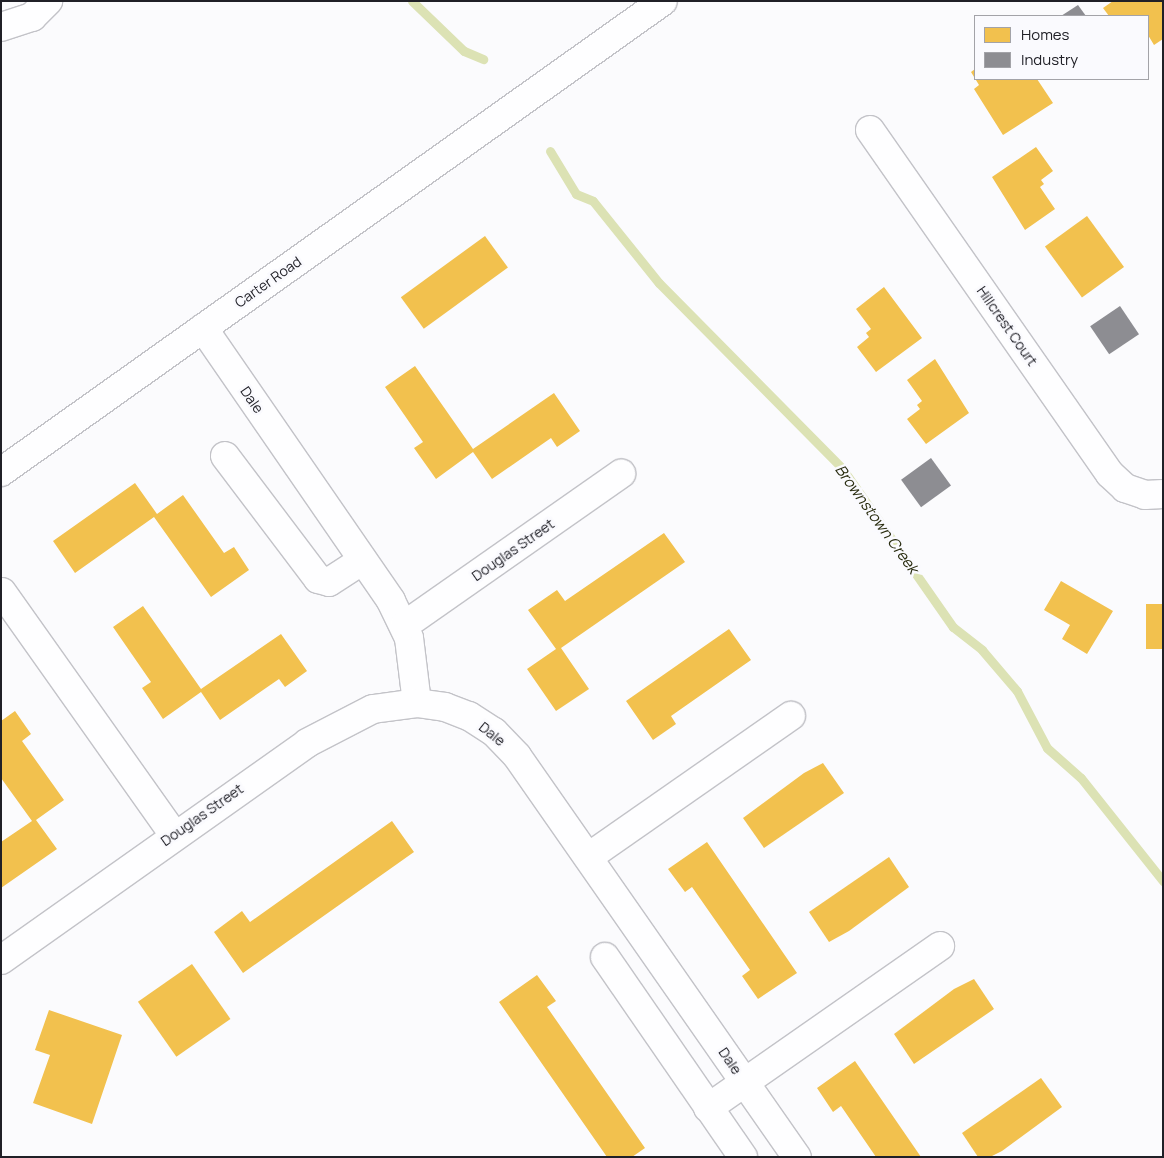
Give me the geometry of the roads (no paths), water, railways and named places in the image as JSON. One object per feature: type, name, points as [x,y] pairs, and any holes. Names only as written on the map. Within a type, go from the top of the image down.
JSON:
[{"type":"street","points":[[1,27],[32,17],[48,1]]},
{"type":"street","name":"Carter Road","points":[[1,472],[663,1]]},
{"type":"street","name":"Hillcrest Court","points":[[870,130],[1110,474],[1125,488],[1145,495],[1163,494]]},
{"type":"street","name":"Dale","points":[[203,328],[363,560],[405,625],[417,704],[461,713],[494,732],[517,756],[590,856],[797,1157]]},
{"type":"street","points":[[225,456],[318,579],[329,582],[363,560]]},
{"type":"street","name":"Douglas Street","points":[[405,625],[620,474]]},
{"type":"street","points":[[2,592],[174,835]]},
{"type":"street","name":"Douglas Street","points":[[1,960],[174,835],[307,743],[373,709],[417,704]]},
{"type":"street","points":[[590,856],[791,716]]},
{"type":"street","points":[[708,1108],[940,946]]},
{"type":"street","points":[[605,958],[743,1157]]},
{"type":"waterway","name":"Brownstown Creek","points":[[412,1],[464,51],[483,59]]},
{"type":"waterway","name":"Brownstown Creek","points":[[550,151],[576,194],[593,201],[659,283],[842,468],[953,627],[982,650],[1017,691],[1047,748],[1081,778],[1163,881]]}]
